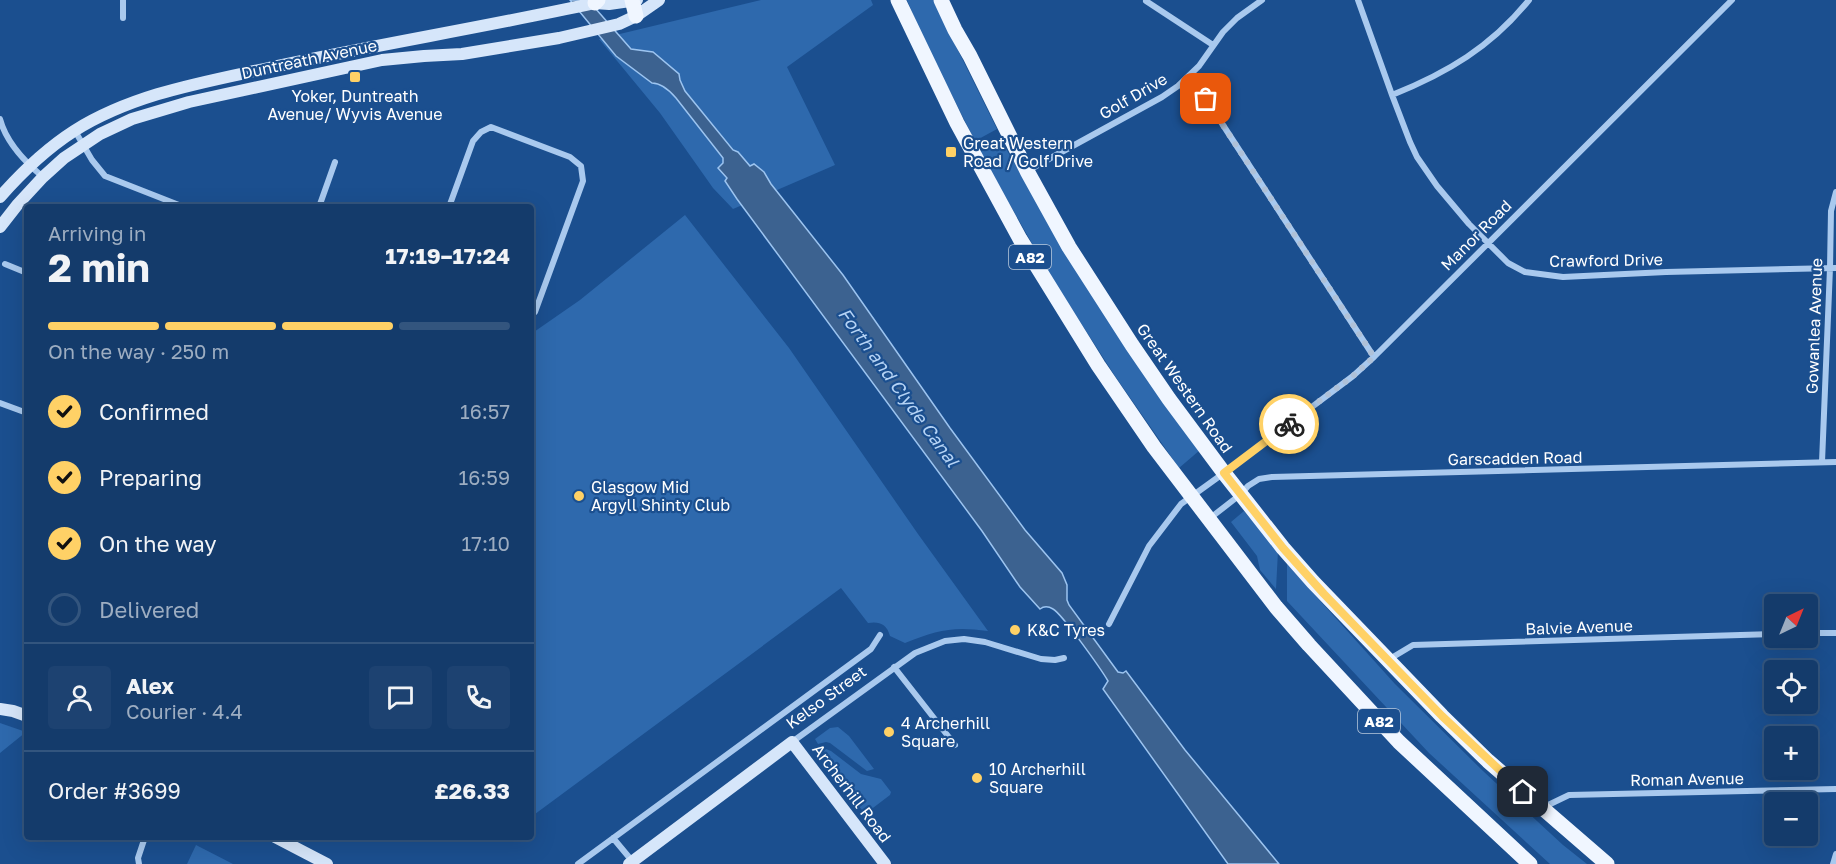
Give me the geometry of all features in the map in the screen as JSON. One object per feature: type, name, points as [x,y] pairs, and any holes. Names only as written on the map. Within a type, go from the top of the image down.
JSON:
[{"type":"main road","points":[[632,0],[636,16]]},
{"type":"main road","name":"A82","points":[[898,0],[957,123],[1042,278],[1124,404],[1276,607],[1399,742],[1530,864]]},
{"type":"main road","name":"Great Western Road","points":[[940,0],[1027,171],[1069,247],[1168,399],[1224,473],[1313,582],[1442,716],[1488,761],[1607,864]]},
{"type":"street","points":[[123,0],[123,18]]},
{"type":"street","name":"Duntreath Avenue","points":[[0,197],[29,165],[74,131],[125,105],[184,87],[298,61],[601,2],[637,0]]},
{"type":"street","name":"Duntreath Avenue","points":[[0,227],[43,177],[64,158],[100,134],[132,119],[189,102],[382,60],[462,54],[559,38],[619,24],[636,16],[659,0]]},
{"type":"street","name":"Golf Drive","points":[[1027,171],[1162,97],[1199,66],[1223,32],[1237,18],[1262,0]]},
{"type":"street","name":"Crawford Drive","points":[[1358,0],[1410,142],[1427,173],[1487,243],[1508,263],[1525,272],[1563,277],[1833,268]]},
{"type":"street","points":[[1392,95],[1425,82],[1470,56],[1497,34],[1529,0]]},
{"type":"street","name":"Manor Road","points":[[1109,624],[1149,546],[1175,511],[1353,376],[1374,357],[1732,0]]},
{"type":"street","points":[[1146,1],[1213,45]]},
{"type":"street","points":[[1188,77],[1206,99],[1374,357]]},
{"type":"street","points":[[0,119],[10,141],[29,165],[43,177]]},
{"type":"street","points":[[450,204],[473,141],[481,132],[491,127],[570,157],[581,166],[583,181],[534,313]]},
{"type":"street","points":[[74,131],[105,176],[175,204]]},
{"type":"street","points":[[320,204],[335,162]]},
{"type":"street","name":"Gowanlea Avenue","points":[[1822,462],[1833,268],[1831,211],[1836,192]]},
{"type":"street","points":[[5,264],[24,272]]},
{"type":"street","points":[[0,403],[24,412]]},
{"type":"street","name":"Garscadden Road","points":[[1209,519],[1248,486],[1259,479],[1272,477],[1836,462]]},
{"type":"street","points":[[1818,633],[1836,633]]},
{"type":"street","name":"Balvie Avenue","points":[[1388,660],[1413,645],[1764,634]]},
{"type":"street","name":"Kelso Street","points":[[578,864],[871,649],[880,635]]},
{"type":"street","name":"Kelso Street","points":[[613,838],[631,863],[894,667],[925,648],[945,641],[964,639],[986,642],[1041,659],[1064,658]]},
{"type":"street","points":[[894,667],[956,745]]},
{"type":"street","points":[[0,709],[24,715]]},
{"type":"street","name":"Archerhill Road","points":[[792,742],[885,864]]},
{"type":"street","name":"Roman Avenue","points":[[1541,808],[1569,795],[1836,789]]},
{"type":"street","points":[[139,864],[138,858],[144,840]]},
{"type":"street","points":[[279,840],[306,859],[327,864]]},
{"type":"street","points":[[1833,864],[1836,854]]},
{"type":"shaded area","points":[[761,0],[871,0],[873,5],[787,67],[835,165],[733,209],[713,188],[660,113],[599,39]]},
{"type":"shaded area","points":[[907,0],[933,0],[997,129],[975,141],[923,38]]},
{"type":"shaded area","points":[[1001,140],[1080,277],[1200,450],[1179,468],[1115,376],[1050,275],[980,152]]},
{"type":"shaded area","points":[[685,215],[789,348],[988,631],[945,630],[905,643],[890,636],[882,624],[868,623],[841,588],[534,815],[534,332],[580,300]]},
{"type":"shaded area","points":[[1244,511],[1278,551],[1276,589],[1260,570],[1257,556],[1231,522]]},
{"type":"shaded area","points":[[1287,564],[1395,684],[1483,771],[1563,845],[1587,864],[1550,864],[1429,753],[1287,601]]},
{"type":"shaded area","points":[[0,723],[24,731],[24,734],[0,753]]},
{"type":"shaded area","points":[[838,727],[849,736],[874,769],[867,771],[830,743],[818,744],[815,739],[830,728]]},
{"type":"shaded area","points":[[826,749],[861,774],[881,779],[891,792],[890,795],[865,814],[819,753]]},
{"type":"shaded area","points":[[196,845],[233,864],[187,864]]},
{"type":"water","name":"Forth and Clyde Canal","points":[[570,0],[588,0],[631,49],[653,52],[679,74],[685,91],[733,150],[738,152],[750,166],[754,164],[764,172],[843,275],[1025,530],[1062,573],[1067,585],[1069,605],[1118,672],[1126,671],[1185,750],[1279,864],[1228,864],[1103,689],[1108,681],[1081,642],[1058,613],[1048,607],[1040,609],[1020,587],[982,531],[737,199],[725,181],[727,178],[718,168],[723,163],[723,158],[674,95],[662,86],[652,83],[616,56]]},
{"type":"way so far","points":[[1206,99],[1374,357],[1353,376],[1289,424]]},
{"type":"place","name":"Yoker, Duntreath Avenue/ Wyvis Avenue","points":[[355,77]]},
{"type":"place","name":"Great Western Road / Golf Drive","points":[[951,152]]},
{"type":"place","name":"Glasgow Mid Argyll Shinty Club","points":[[579,496]]},
{"type":"place","name":"K&C Tyres","points":[[1015,630]]},
{"type":"place","name":"4 Archerhill Square","points":[[889,732]]},
{"type":"place","name":"10 Archerhill Square","points":[[977,778]]},
{"type":"route","points":[[1289,424],[1224,473],[1283,548],[1324,594],[1442,716],[1523,792]]}]
